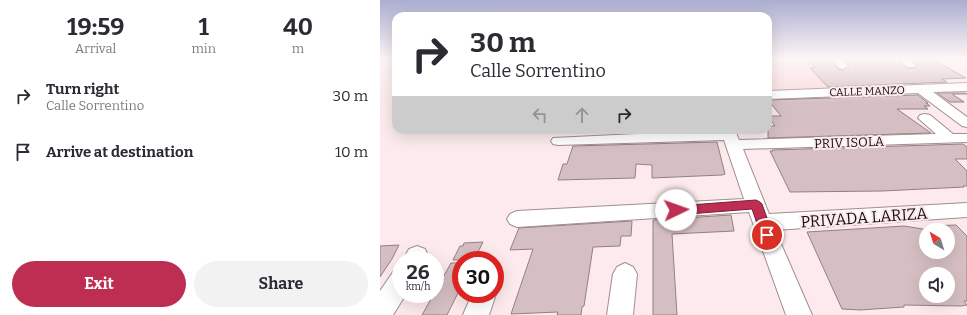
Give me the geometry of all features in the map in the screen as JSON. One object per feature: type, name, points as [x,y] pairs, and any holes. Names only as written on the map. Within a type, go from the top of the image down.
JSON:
[{"type":"street","name":"CALLE MANZO","points":[[772,95],[967,87]]},
{"type":"street","points":[[922,89],[967,123]]},
{"type":"street","name":"PRIV ISOLA","points":[[558,141],[731,137],[957,138],[925,118]]},
{"type":"street","points":[[731,137],[799,315]]},
{"type":"street","name":"PRIVADA LARIZA","points":[[517,219],[731,207],[759,213],[788,222],[967,210]]},
{"type":"street","points":[[620,315],[625,274]]},
{"type":"street","points":[[380,313],[392,294]]},
{"type":"street","points":[[476,315],[481,303]]},
{"type":"shaded area","points":[[772,74],[818,74],[828,88],[772,91]]},
{"type":"building","points":[[815,74],[958,74],[966,78],[942,79],[947,82],[828,87]]},
{"type":"building","points":[[937,93],[967,94],[952,94],[964,102],[950,102]]},
{"type":"building","points":[[918,95],[928,103],[926,103],[930,106],[924,106],[928,109],[897,109],[931,133],[768,138],[768,134],[772,134],[772,126],[775,126],[772,122],[772,116],[781,116],[772,105],[772,100]]},
{"type":"building","points":[[717,142],[725,174],[722,175],[652,178],[652,165],[636,164],[635,178],[558,180],[563,164],[567,164],[573,146]]},
{"type":"building","points":[[963,144],[967,147],[967,159],[955,159],[967,171],[967,186],[882,191],[790,192],[770,151],[773,151],[772,150]]},
{"type":"building","points":[[731,215],[734,231],[672,234],[677,315],[653,315],[653,220]]},
{"type":"building","points":[[632,221],[631,236],[621,236],[620,246],[593,247],[584,306],[582,307],[581,315],[557,315],[558,312],[511,314],[533,249],[510,250],[519,228]]},
{"type":"building","points":[[955,225],[967,236],[967,301],[964,301],[967,305],[904,305],[904,307],[860,310],[842,309],[807,232],[904,226],[919,228],[919,259],[955,259]]},
{"type":"building","points":[[483,242],[478,251],[458,251],[460,246],[463,246],[464,243]]},
{"type":"building","points":[[399,245],[396,251],[392,251],[392,259],[380,277],[380,246]]},
{"type":"building","points":[[452,263],[453,303],[447,315],[422,315],[429,303],[444,303],[444,276]]},
{"type":"route","points":[[676,210],[739,207],[756,204],[767,235]]}]
